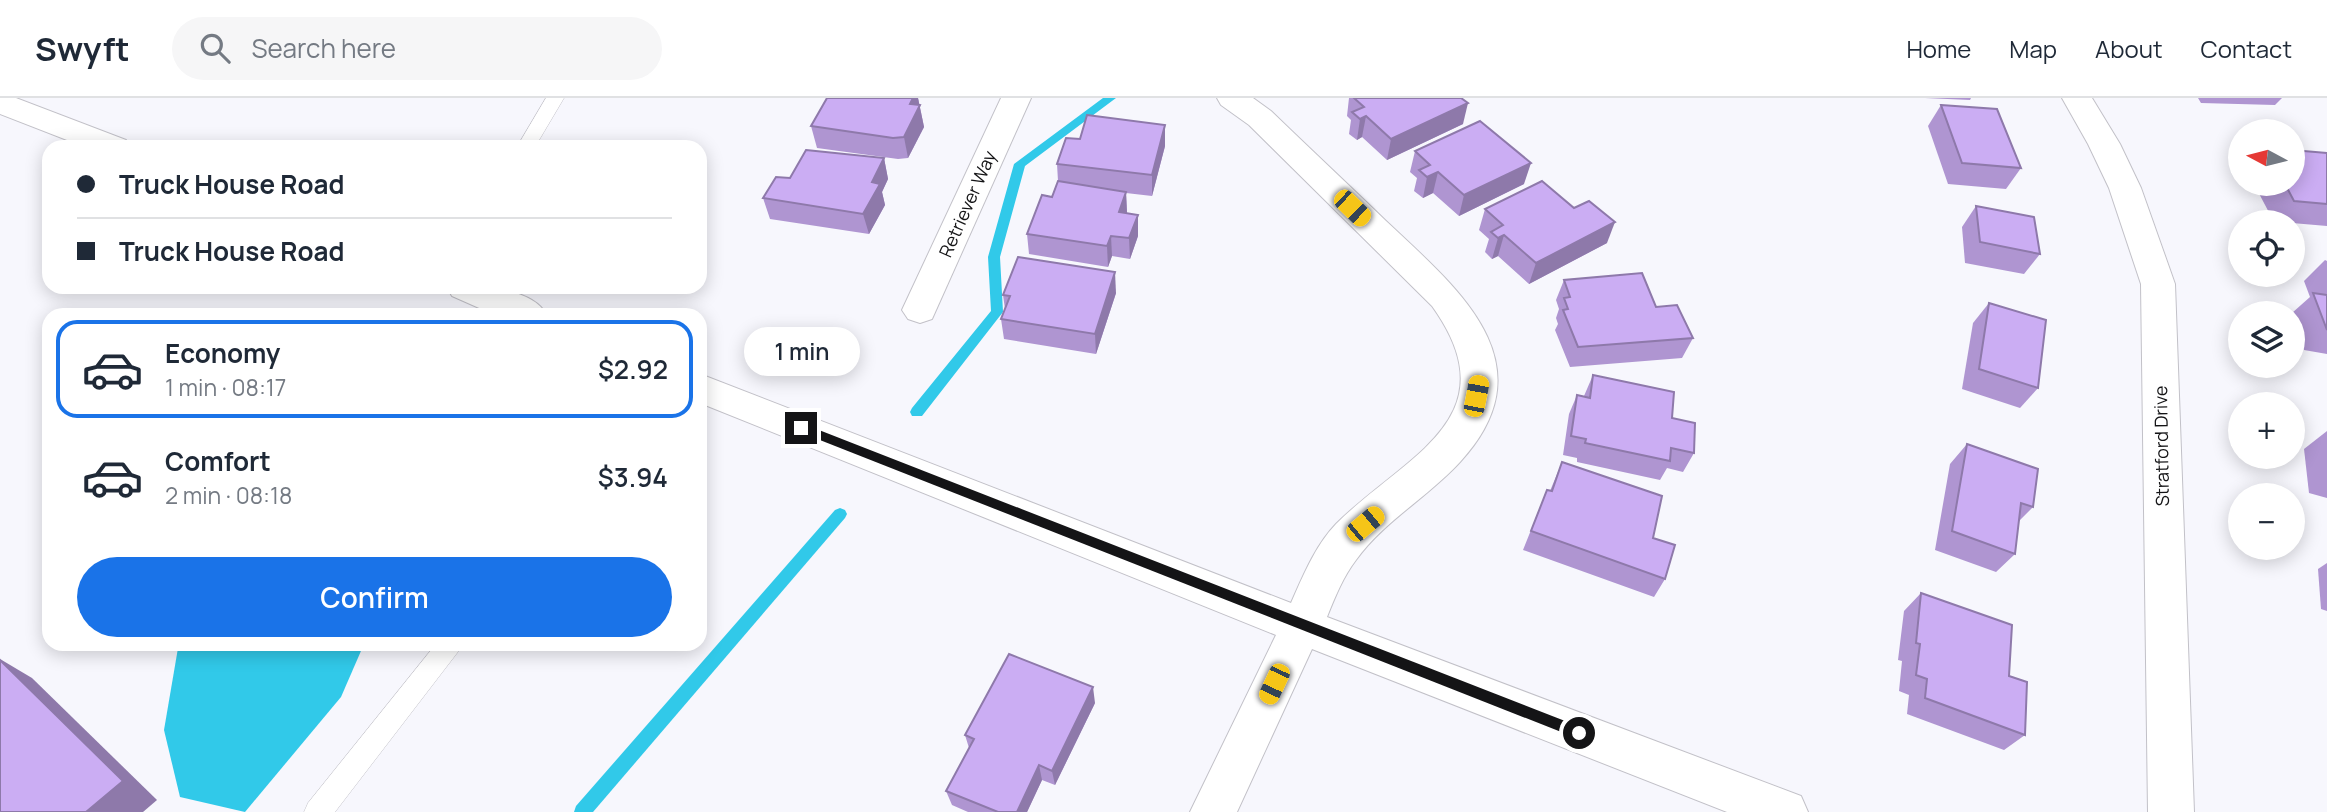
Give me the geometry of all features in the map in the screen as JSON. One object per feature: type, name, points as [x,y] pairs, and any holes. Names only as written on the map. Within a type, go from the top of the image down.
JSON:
[{"type":"street","name":"Retriever Way","points":[[920,310],[1016,98]]},
{"type":"street","points":[[1213,812],[1325,577],[1349,538],[1460,436],[1473,412],[1479,380],[1477,351],[1465,324],[1444,297],[1260,118],[1232,98]]},
{"type":"street","name":"Stratford Drive","points":[[2077,98],[2106,143],[2137,212],[2158,284],[2171,812]]},
{"type":"street","points":[[0,103],[97,140]]},
{"type":"street","points":[[480,294],[513,308]]},
{"type":"street","points":[[707,391],[1302,626],[1785,812]]},
{"type":"lane","points":[[530,140],[555,98]]},
{"type":"lane","points":[[318,812],[446,651]]},
{"type":"water","points":[[177,651],[361,651],[341,697],[245,812],[180,797],[164,730]]},
{"type":"building","points":[[827,98],[913,98],[910,104],[920,105],[904,137],[893,138],[811,126]]},
{"type":"building","points":[[1354,98],[1461,98],[1468,103],[1391,139],[1366,116],[1360,119],[1352,112],[1364,107]]},
{"type":"building","points":[[1941,105],[1997,109],[2021,168],[1962,163]]},
{"type":"building","points":[[1087,115],[1165,125],[1152,175],[1057,164],[1066,138],[1080,139]]},
{"type":"building","points":[[1480,121],[1531,163],[1464,195],[1438,172],[1427,177],[1419,170],[1430,165],[1415,151]]},
{"type":"building","points":[[806,150],[884,158],[872,182],[880,184],[863,214],[763,198],[776,177],[790,178]]},
{"type":"building","points":[[2305,151],[2327,153],[2327,204],[2294,201],[2291,196],[2305,196]]},
{"type":"building","points":[[1058,181],[1126,192],[1119,212],[1138,215],[1129,238],[1111,236],[1107,246],[1027,234],[1042,195],[1052,197]]},
{"type":"building","points":[[1542,181],[1574,208],[1589,201],[1615,222],[1536,263],[1504,235],[1498,238],[1491,232],[1503,225],[1485,209]]},
{"type":"building","points":[[1976,206],[2034,217],[2040,254],[1980,242]]},
{"type":"building","points":[[1018,257],[1115,272],[1095,334],[1001,319],[1010,296],[1003,295]]},
{"type":"building","points":[[1642,273],[1656,307],[1677,305],[1693,338],[1578,347],[1563,310],[1568,309],[1564,298],[1570,297],[1564,280]]},
{"type":"building","points":[[2313,293],[2327,295],[2327,330]]},
{"type":"building","points":[[1989,303],[2046,320],[2038,388],[1979,369]]},
{"type":"building","points":[[1593,375],[1674,392],[1672,418],[1695,423],[1694,453],[1671,448],[1670,461],[1585,443],[1586,439],[1571,436],[1577,395],[1590,398]]},
{"type":"building","points":[[1967,444],[2038,469],[2033,507],[2021,503],[2015,554],[1952,531]]},
{"type":"building","points":[[1562,462],[1662,496],[1653,538],[1675,545],[1665,579],[1531,531],[1547,490],[1552,491]]},
{"type":"building","points":[[1921,593],[2012,625],[2009,676],[2027,682],[2025,735],[1925,698],[1927,679],[1916,675],[1920,644],[1916,643]]},
{"type":"building","points":[[1009,654],[1093,687],[1052,771],[1039,765],[1017,812],[998,812],[946,791],[974,739],[965,735]]},
{"type":"building","points":[[0,660],[123,781],[86,812],[0,812]]},
{"type":"waterway","points":[[917,412],[997,312],[994,257],[1020,164],[1110,98]]},
{"type":"waterway","points":[[582,812],[840,514]]},
{"type":"route","points":[[801,428],[1579,733]]}]
